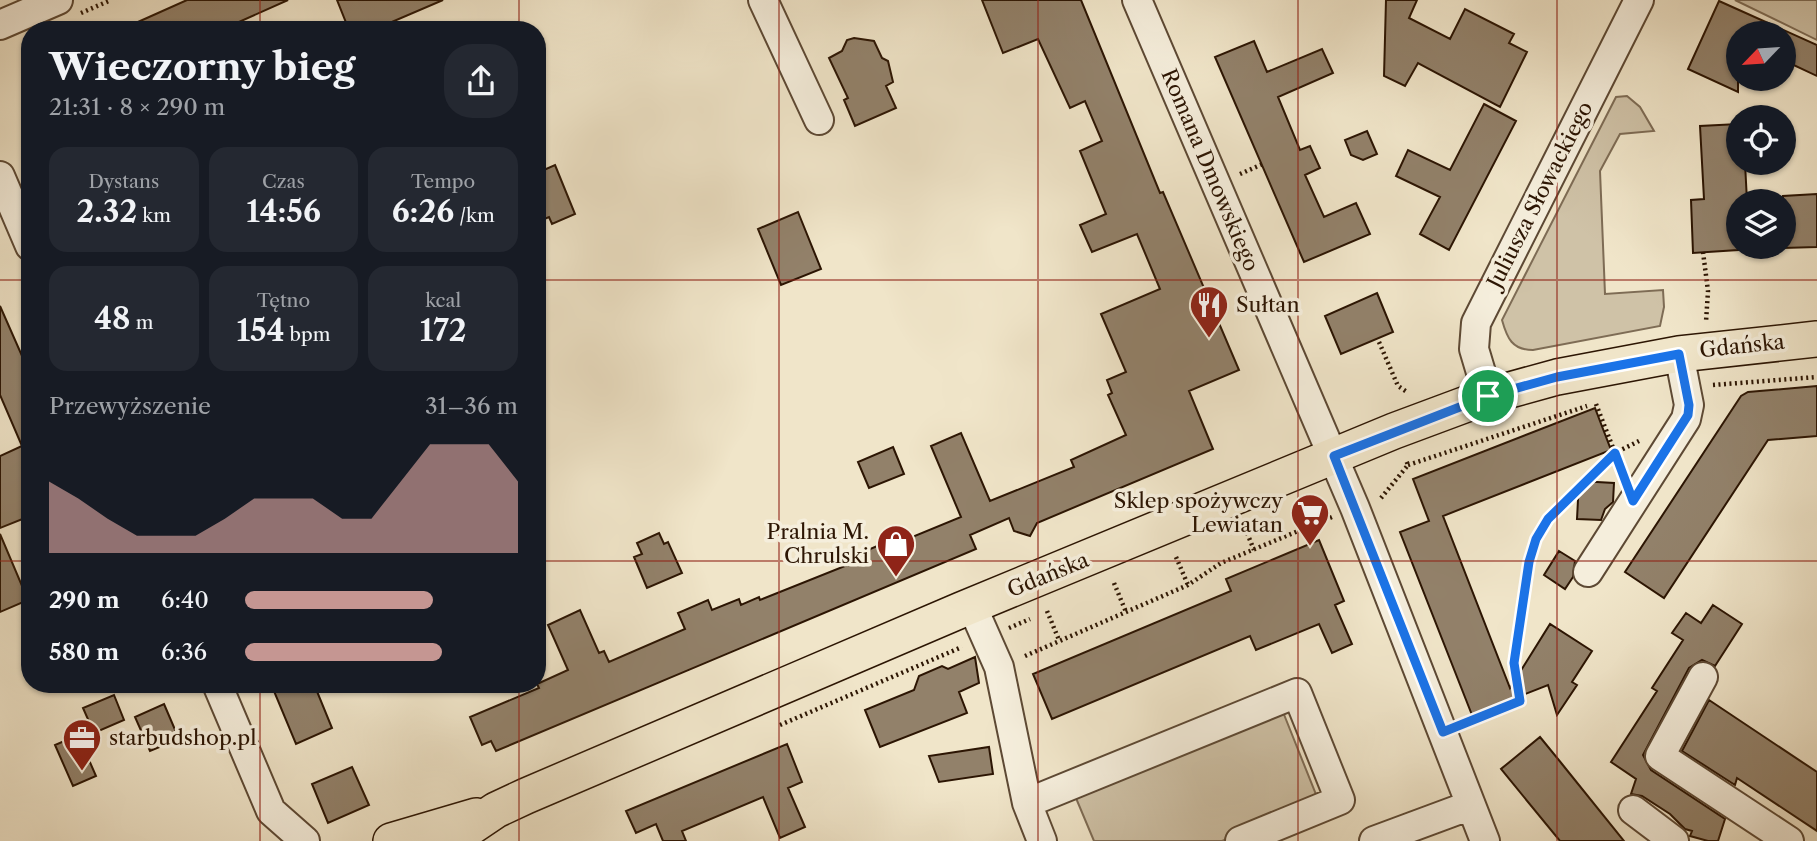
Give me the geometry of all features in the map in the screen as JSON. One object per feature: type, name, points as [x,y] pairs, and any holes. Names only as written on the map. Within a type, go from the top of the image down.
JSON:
[{"type":"main road","name":"Gdańska","points":[[391,841],[496,810],[972,606],[1334,456],[1488,396],[1557,377],[1679,354],[1817,339]]},
{"type":"main road","name":"Gdańska","points":[[450,841],[496,810]]},
{"type":"street","points":[[763,0],[819,120]]},
{"type":"street","name":"Romana Dmowskiego","points":[[1137,0],[1334,456],[1485,841]]},
{"type":"street","name":"Juliusza Słowackiego","points":[[1488,396],[1474,349],[1476,323],[1639,0]]},
{"type":"street","points":[[0,25],[49,2]]},
{"type":"street","points":[[0,176],[21,225]]},
{"type":"street","points":[[1588,572],[1686,419],[1689,405],[1679,354]]},
{"type":"street","points":[[972,606],[999,667],[1027,803],[1042,841]]},
{"type":"street","points":[[1703,677],[1660,756],[1789,841]]},
{"type":"street","points":[[221,693],[271,811],[271,841]]},
{"type":"street","points":[[1027,803],[1297,693],[1340,800],[1240,841]]},
{"type":"street","points":[[1374,841],[1471,805]]},
{"type":"street","points":[[1633,810],[1674,841]]},
{"type":"street","points":[[271,811],[305,841]]},
{"type":"path","points":[[1242,173],[1265,163]]},
{"type":"path","points":[[1703,252],[1708,291],[1707,329]]},
{"type":"path","points":[[1379,342],[1398,386],[1406,392]]},
{"type":"path","points":[[1686,389],[1817,377]]},
{"type":"path","points":[[1408,466],[1608,401]]},
{"type":"path","points":[[1596,404],[1633,501]]},
{"type":"path","points":[[1443,732],[1520,701],[1514,663],[1529,562],[1536,539],[1548,519],[1615,453],[1651,434]]},
{"type":"path","points":[[999,667],[1188,585],[1221,563],[1333,517]]},
{"type":"path","points":[[1234,532],[1255,523]]},
{"type":"path","points":[[1245,528],[1254,550]]},
{"type":"path","points":[[1164,562],[1188,552]]},
{"type":"path","points":[[1176,557],[1188,585]]},
{"type":"path","points":[[1103,588],[1126,578]]},
{"type":"path","points":[[1114,583],[1126,612]]},
{"type":"path","points":[[771,729],[1058,607]]},
{"type":"path","points":[[1047,611],[1059,640]]},
{"type":"shaded area","points":[[1735,0],[1817,0],[1817,40],[1796,30],[1796,21],[1778,21]]},
{"type":"shaded area","points":[[1627,96],[1640,107],[1654,131],[1620,134],[1600,171],[1605,294],[1663,290],[1664,307],[1660,326],[1533,350],[1520,348],[1508,337],[1502,320],[1616,97]]},
{"type":"shaded area","points":[[1281,707],[1319,802],[1222,841],[1094,841],[1073,791]]},
{"type":"building","points":[[187,0],[288,0],[241,21],[140,21]]},
{"type":"building","points":[[337,0],[443,0],[394,21],[345,21]]},
{"type":"building","points":[[982,0],[1081,0],[1160,193],[1163,192],[1239,370],[1189,391],[1213,449],[1037,523],[1030,536],[1014,531],[1009,518],[970,535],[976,549],[496,751],[491,741],[482,745],[470,717],[527,693],[546,693],[546,680],[568,670],[548,625],[580,610],[599,653],[604,651],[609,662],[685,629],[678,613],[708,600],[712,610],[739,599],[741,605],[759,597],[760,600],[850,564],[847,559],[891,540],[893,545],[961,517],[931,446],[961,433],[990,501],[1074,467],[1071,460],[1126,435],[1108,395],[1112,393],[1107,380],[1126,372],[1101,314],[1160,289],[1137,234],[1092,252],[1080,225],[1106,214],[1080,151],[1102,141],[1085,101],[1070,108],[1038,39],[1003,53]]},
{"type":"building","points":[[1386,0],[1417,0],[1409,18],[1450,39],[1465,9],[1514,34],[1509,43],[1527,52],[1500,107],[1418,63],[1405,86],[1384,76]]},
{"type":"building","points":[[1719,1],[1764,21],[1726,21],[1726,86],[1688,69]]},
{"type":"building","points":[[1796,36],[1817,45],[1817,76],[1796,66]]},
{"type":"building","points":[[854,38],[874,41],[882,58],[888,61],[893,82],[886,86],[896,108],[855,126],[844,100],[848,98],[829,58],[842,51],[847,40]]},
{"type":"building","points":[[1254,41],[1267,72],[1322,49],[1333,73],[1278,97],[1300,150],[1310,146],[1320,168],[1305,175],[1324,217],[1356,203],[1370,234],[1304,262],[1215,57]]},
{"type":"building","points":[[1484,104],[1516,121],[1449,250],[1420,234],[1440,197],[1396,176],[1408,150],[1450,170]]},
{"type":"building","points":[[1726,125],[1726,175],[1746,175],[1746,189],[1726,189],[1726,251],[1693,253],[1691,200],[1704,199],[1700,126]]},
{"type":"building","points":[[1367,131],[1377,154],[1363,160],[1351,155],[1345,140]]},
{"type":"building","points":[[555,165],[575,214],[552,224],[549,217],[546,218],[546,169]]},
{"type":"building","points":[[1817,194],[1817,247],[1796,248],[1796,195]]},
{"type":"building","points":[[798,212],[821,269],[781,285],[758,229]]},
{"type":"building","points":[[1377,293],[1393,332],[1341,354],[1325,316]]},
{"type":"building","points":[[0,306],[21,354],[21,444],[0,395]]},
{"type":"building","points":[[1817,386],[1817,436],[1768,440],[1664,598],[1625,572],[1741,396],[1748,392]]},
{"type":"building","points":[[1595,408],[1611,450],[1443,516],[1510,688],[1550,624],[1592,651],[1572,682],[1577,685],[1557,715],[1548,685],[1472,715],[1400,532],[1429,521],[1413,479]]},
{"type":"building","points":[[21,446],[21,520],[0,528],[0,456]]},
{"type":"building","points":[[893,447],[904,474],[869,488],[858,462]]},
{"type":"building","points":[[1579,481],[1614,483],[1613,502],[1605,509],[1601,520],[1577,519]]},
{"type":"building","points":[[659,533],[664,544],[668,542],[682,573],[647,588],[634,557],[642,554],[637,543]]},
{"type":"building","points":[[0,534],[21,584],[21,603],[0,612]]},
{"type":"building","points":[[1319,540],[1344,601],[1335,605],[1352,644],[1332,653],[1319,624],[1256,650],[1250,636],[1052,719],[1033,674],[1231,591],[1226,579]]},
{"type":"building","points":[[1559,551],[1575,561],[1573,577],[1565,589],[1544,575]]},
{"type":"building","points":[[1713,605],[1742,624],[1715,666],[1702,660],[1689,668],[1643,755],[1651,770],[1725,819],[1718,841],[1708,841],[1690,836],[1692,831],[1685,829],[1670,814],[1642,796],[1631,794],[1636,779],[1611,762],[1657,691],[1652,688],[1683,640],[1672,633],[1686,613],[1701,623]]},
{"type":"building","points":[[975,657],[979,683],[959,692],[967,713],[880,747],[865,710],[914,690],[919,676],[942,666],[948,669]]},
{"type":"building","points":[[275,693],[318,693],[332,728],[296,744]]},
{"type":"building","points":[[114,695],[124,720],[94,733],[83,708]]},
{"type":"building","points":[[1709,700],[1817,772],[1817,831],[1737,778],[1735,785],[1682,751]]},
{"type":"building","points":[[164,704],[179,739],[150,751],[135,717]]},
{"type":"building","points":[[78,735],[96,776],[73,786],[55,745]]},
{"type":"building","points":[[1540,737],[1624,841],[1560,841],[1501,769]]},
{"type":"building","points":[[787,744],[802,782],[788,788],[805,827],[780,838],[763,797],[682,831],[686,841],[663,841],[656,824],[636,833],[626,811]]},
{"type":"building","points":[[989,747],[993,774],[939,782],[929,756]]},
{"type":"building","points":[[352,767],[369,805],[328,823],[312,784]]},
{"type":"place","name":"Sułtan","points":[[1209,339]]},
{"type":"place","name":"Sklep spożywczy Lewiatan","points":[[1310,547]]},
{"type":"place","name":"Pralnia M. Chrulski","points":[[896,578]]},
{"type":"place","name":"starbudshop.pl","points":[[82,772]]},
{"type":"route","points":[[1679,354],[1689,409],[1686,419],[1633,501],[1615,453],[1548,519],[1536,539],[1529,562],[1514,663],[1520,701],[1443,732],[1334,456],[1488,396],[1557,377],[1679,354]]}]
